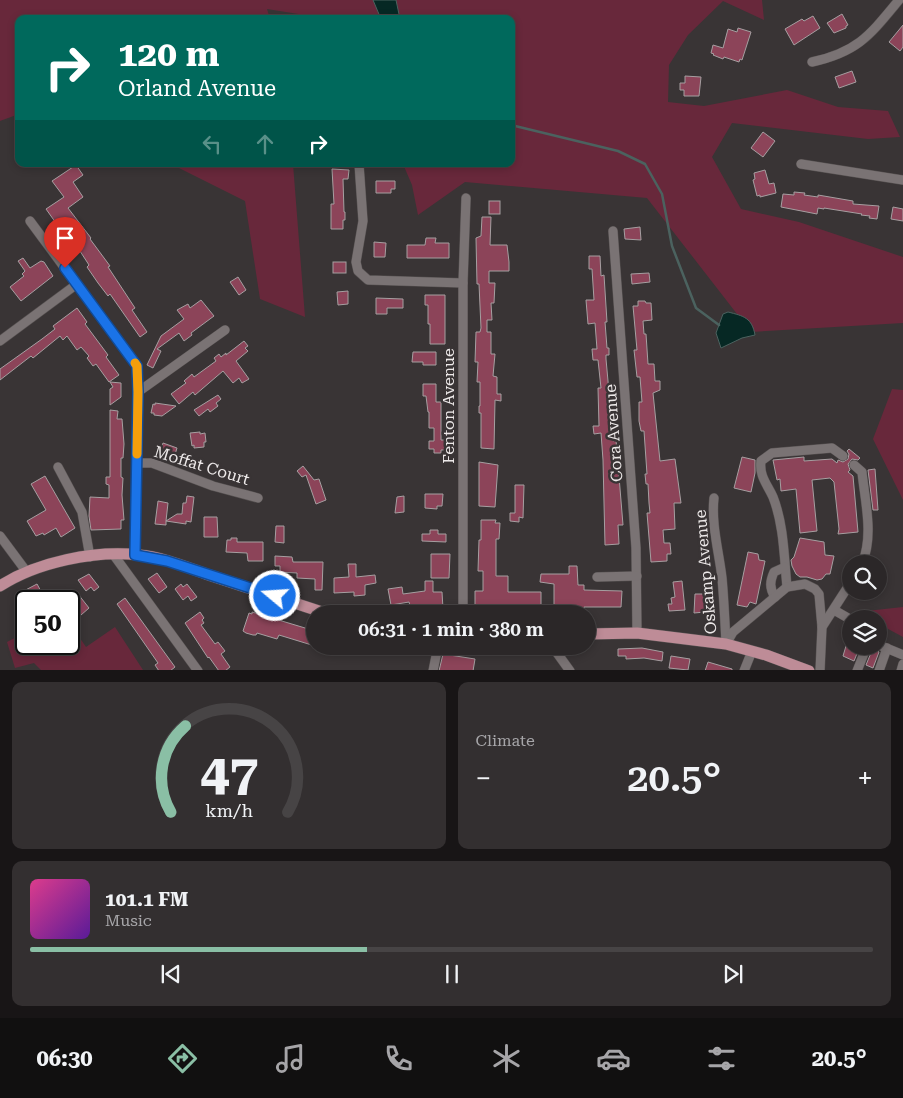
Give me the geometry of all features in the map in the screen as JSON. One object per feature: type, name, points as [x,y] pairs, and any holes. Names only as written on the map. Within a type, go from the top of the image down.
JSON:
[{"type":"main road","points":[[0,586],[26,571],[56,562],[113,554],[135,555],[167,561],[306,607]]},
{"type":"main road","points":[[596,634],[637,633],[726,644],[809,670]]},
{"type":"street","points":[[812,62],[840,54],[853,47],[865,38],[898,0]]},
{"type":"street","points":[[801,164],[903,180]]},
{"type":"street","points":[[359,167],[363,221],[356,262],[358,272],[368,280],[463,283]]},
{"type":"street","name":"Fenton Avenue","points":[[462,605],[463,283],[466,198]]},
{"type":"street","points":[[30,220],[137,366],[135,555]]},
{"type":"street","name":"Cora Avenue","points":[[613,230],[636,548],[637,633]]},
{"type":"street","points":[[0,341],[77,284]]},
{"type":"street","points":[[138,392],[225,330]]},
{"type":"street","points":[[787,587],[781,526],[773,497],[760,470],[761,461],[772,453],[832,448],[843,456]]},
{"type":"street","name":"Moffat Court","points":[[137,463],[152,463],[213,486],[258,498]]},
{"type":"street","points":[[854,465],[862,472],[869,532],[865,555]]},
{"type":"street","points":[[58,467],[82,512],[90,557]]},
{"type":"street","name":"Oskamp Avenue","points":[[714,498],[726,644]]},
{"type":"street","points":[[0,536],[26,571]]},
{"type":"street","points":[[113,554],[198,670]]},
{"type":"street","points":[[774,598],[771,591],[771,580],[774,572],[785,567]]},
{"type":"street","points":[[598,578],[637,576]]},
{"type":"street","points":[[726,644],[734,632],[787,587],[804,584],[815,589],[819,594],[822,627],[820,670]]},
{"type":"street","points":[[822,627],[842,597]]},
{"type":"street","points":[[834,610],[842,615]]},
{"type":"street","points":[[887,648],[903,655]]},
{"type":"street","points":[[744,670],[752,651]]},
{"type":"street","points":[[433,670],[436,655]]},
{"type":"street","points":[[559,655],[570,670]]},
{"type":"street","points":[[857,670],[863,655]]},
{"type":"street","points":[[879,670],[882,655]]},
{"type":"street","points":[[901,670],[903,664]]},
{"type":"shaded area","points":[[0,0],[762,0],[764,20],[723,1],[688,35],[669,65],[668,102],[704,106],[787,90],[838,107],[888,111],[900,137],[868,139],[732,123],[712,157],[741,209],[799,222],[903,257],[903,323],[751,332],[647,198],[465,182],[418,215],[412,185],[404,167],[515,167],[515,15],[305,15],[267,9],[269,15],[15,15],[15,115],[0,121]]},
{"type":"shaded area","points":[[373,0],[396,0],[399,15],[379,15]]},
{"type":"shaded area","points":[[177,167],[293,167],[305,317],[260,299],[245,201]]},
{"type":"shaded area","points":[[728,312],[739,315],[749,321],[755,335],[742,338],[721,348],[716,333],[723,314]]},
{"type":"shaded area","points":[[892,389],[903,390],[903,500],[873,439]]},
{"type":"shaded area","points":[[903,607],[903,637],[887,628],[887,610],[875,610]]},
{"type":"shaded area","points":[[115,627],[143,670],[41,670],[34,663],[15,668],[7,642],[15,638],[15,655],[80,655],[80,638],[86,647]]},
{"type":"building","points":[[842,14],[848,25],[846,28],[834,33],[827,23]]},
{"type":"building","points":[[813,16],[820,28],[794,45],[785,29],[802,19],[804,21]]},
{"type":"building","points":[[903,25],[903,47],[900,51],[889,42]]},
{"type":"building","points":[[738,28],[751,32],[742,60],[740,59],[739,62],[724,57],[723,59],[711,53],[713,45],[723,48],[728,29],[737,32]]},
{"type":"building","points":[[852,71],[856,82],[839,88],[835,77]]},
{"type":"building","points":[[685,76],[701,77],[699,96],[684,96],[684,90],[680,90],[680,83],[685,83]]},
{"type":"building","points":[[763,132],[775,141],[763,157],[751,148]]},
{"type":"building","points":[[73,167],[77,167],[83,175],[73,182],[83,197],[68,208],[110,266],[108,267],[135,308],[132,310],[147,332],[140,337],[110,294],[108,296],[98,283],[87,267],[89,265],[78,248],[75,250],[46,209],[64,197],[52,181]]},
{"type":"building","points":[[332,169],[349,170],[348,179],[343,179],[345,220],[343,220],[343,229],[331,229],[331,204],[334,204]]},
{"type":"building","points":[[765,170],[769,184],[774,183],[776,193],[760,197],[760,195],[757,196],[753,180],[755,179],[754,173]]},
{"type":"building","points":[[376,181],[395,181],[395,189],[391,189],[391,193],[376,193]]},
{"type":"building","points":[[794,192],[853,201],[853,204],[879,206],[877,219],[869,218],[870,216],[862,214],[824,208],[818,208],[817,214],[781,207],[783,194],[794,195]]},
{"type":"building","points":[[489,201],[500,201],[500,214],[489,214]]},
{"type":"building","points":[[893,207],[903,209],[903,221],[891,219]]},
{"type":"building","points":[[482,217],[491,217],[490,245],[507,245],[509,262],[509,271],[489,271],[489,283],[495,283],[494,303],[491,303],[492,320],[487,320],[487,332],[491,332],[491,354],[495,354],[493,376],[497,377],[497,394],[501,394],[501,401],[495,400],[494,449],[481,448],[480,382],[477,382],[478,362],[475,362],[476,332],[480,332],[481,328],[479,284],[477,284],[476,238],[481,236]]},
{"type":"building","points":[[640,227],[641,240],[625,239],[624,229]]},
{"type":"building","points":[[426,238],[436,238],[435,243],[449,243],[449,258],[407,258],[407,245],[425,245]]},
{"type":"building","points":[[374,242],[386,243],[385,257],[374,257]]},
{"type":"building","points":[[589,256],[600,256],[601,276],[604,275],[607,322],[605,322],[607,348],[609,348],[609,355],[606,355],[606,359],[610,403],[614,402],[615,414],[612,415],[613,441],[616,440],[623,525],[618,525],[619,544],[605,545],[601,433],[594,434],[593,426],[599,426],[598,388],[601,388],[598,360],[593,360],[592,349],[597,349],[595,323],[588,324],[586,300],[594,300],[592,269],[589,269]]},
{"type":"building","points":[[23,258],[30,268],[41,261],[44,262],[53,276],[21,301],[10,287],[24,276],[22,274],[25,271],[18,261]]},
{"type":"building","points":[[333,262],[346,262],[346,273],[333,273]]},
{"type":"building","points":[[649,273],[650,282],[632,284],[631,274]]},
{"type":"building","points":[[238,277],[246,290],[239,295],[230,282]]},
{"type":"building","points":[[348,291],[348,304],[338,305],[337,292]]},
{"type":"building","points":[[425,295],[445,295],[445,344],[430,344],[430,324],[428,324],[428,305],[425,305]]},
{"type":"building","points":[[376,298],[403,299],[403,308],[387,308],[387,314],[376,314]]},
{"type":"building","points":[[201,300],[214,316],[191,333],[192,335],[184,341],[179,333],[157,349],[161,351],[153,368],[147,365],[161,336],[184,319],[177,310],[188,304],[190,308]]},
{"type":"building","points":[[638,301],[651,303],[652,320],[643,321],[648,364],[654,364],[655,381],[660,381],[660,390],[653,393],[660,461],[675,459],[681,503],[674,503],[675,529],[663,530],[664,543],[670,543],[671,554],[667,554],[667,561],[651,562],[647,513],[650,513],[648,484],[646,484],[645,474],[647,474],[644,431],[641,431],[639,421],[639,402],[642,402],[640,377],[637,377],[634,350],[637,350],[633,306],[638,306]]},
{"type":"building","points":[[77,308],[87,322],[85,324],[108,355],[106,357],[119,375],[109,382],[96,364],[93,366],[87,358],[89,356],[81,347],[77,350],[67,336],[63,340],[60,336],[33,358],[31,356],[0,380],[0,369],[55,329],[53,326]]},
{"type":"building","points":[[244,341],[248,346],[245,348],[248,351],[236,361],[249,379],[242,383],[239,378],[233,383],[223,371],[195,395],[193,392],[179,404],[171,394],[186,383],[184,381],[192,374],[194,377],[216,361],[214,358],[219,354],[221,357],[226,353],[226,355]]},
{"type":"building","points":[[413,352],[436,352],[436,365],[423,365],[423,362],[412,362]]},
{"type":"building","points":[[110,382],[121,383],[121,397],[110,405],[110,389],[113,387]]},
{"type":"building","points":[[423,384],[436,384],[436,402],[441,402],[441,440],[447,440],[447,447],[445,447],[445,450],[441,450],[441,453],[434,453],[434,449],[429,449],[429,441],[434,441],[434,428],[429,428],[429,412],[426,396],[423,396]]},
{"type":"building","points":[[218,395],[221,399],[216,403],[218,406],[210,412],[208,409],[199,416],[194,410]]},
{"type":"building","points":[[155,403],[176,406],[162,416],[154,415],[154,413],[151,413]]},
{"type":"building","points":[[110,410],[118,411],[117,419],[122,419],[124,444],[123,458],[121,458],[121,477],[123,478],[124,520],[121,520],[121,529],[91,530],[89,516],[90,497],[109,498],[109,485],[106,484],[106,477],[110,477]]},
{"type":"building","points":[[200,432],[200,434],[205,433],[206,442],[204,442],[204,447],[194,448],[190,433]]},
{"type":"building","points":[[163,443],[177,448],[173,461],[161,457],[162,452],[160,451]]},
{"type":"building","points":[[849,449],[860,458],[858,460],[852,459],[848,464],[850,470],[848,472],[853,476],[858,532],[838,534],[834,482],[830,478],[812,480],[817,531],[800,533],[796,489],[781,491],[780,479],[777,480],[773,460],[804,457],[804,461],[832,459],[837,463],[838,460],[843,462],[848,459],[849,454],[847,451]]},
{"type":"building","points":[[742,457],[755,460],[755,473],[751,492],[734,488]]},
{"type":"building","points":[[479,462],[498,465],[495,507],[479,506]]},
{"type":"building","points":[[303,466],[314,480],[319,479],[326,500],[316,504],[306,475],[302,477],[297,471]]},
{"type":"building","points":[[875,469],[878,510],[873,510],[868,470]]},
{"type":"building","points":[[45,476],[75,528],[61,537],[56,528],[44,535],[43,533],[36,536],[27,521],[46,510],[31,484]]},
{"type":"building","points":[[515,485],[524,485],[523,518],[519,517],[519,522],[510,521],[510,513],[515,513]]},
{"type":"building","points":[[425,494],[443,494],[442,506],[437,506],[437,509],[425,508]]},
{"type":"building","points":[[187,496],[194,497],[191,522],[186,521],[186,524],[166,521],[177,514],[182,514],[183,503],[186,503]]},
{"type":"building","points":[[404,496],[404,512],[395,513],[397,497]]},
{"type":"building","points":[[158,501],[168,503],[166,525],[155,524]]},
{"type":"building","points":[[204,517],[217,517],[218,537],[204,537]]},
{"type":"building","points":[[481,520],[496,520],[495,523],[500,523],[499,539],[496,539],[496,576],[508,576],[508,592],[541,592],[541,605],[475,605],[475,591],[483,591],[483,571],[478,571],[479,540],[481,540]]},
{"type":"building","points":[[276,526],[284,526],[284,543],[275,542]]},
{"type":"building","points":[[430,530],[438,530],[438,534],[446,534],[446,542],[422,541],[422,534],[430,534]]},
{"type":"building","points":[[231,538],[237,538],[237,542],[263,542],[263,561],[248,561],[247,553],[226,552],[227,540],[231,540]]},
{"type":"building","points":[[800,538],[824,542],[825,555],[834,556],[830,574],[826,574],[822,579],[817,580],[800,577],[796,574],[791,560],[794,557]]},
{"type":"building","points":[[748,552],[758,554],[759,560],[765,561],[756,604],[750,602],[747,607],[737,605]]},
{"type":"building","points":[[431,554],[450,554],[449,578],[431,578]]},
{"type":"building","points":[[275,556],[292,557],[293,562],[323,562],[322,590],[315,590],[315,579],[297,578],[297,573],[280,572],[280,566],[275,566]]},
{"type":"building","points":[[348,564],[356,564],[356,577],[375,575],[376,583],[365,585],[365,595],[354,596],[354,592],[334,593],[334,578],[349,577]]},
{"type":"building","points":[[569,566],[577,566],[578,585],[584,585],[584,590],[622,591],[621,607],[554,605],[554,584],[540,582],[541,574],[569,574]]},
{"type":"building","points":[[157,573],[167,587],[159,593],[148,579]]},
{"type":"building","points":[[89,574],[99,587],[94,591],[91,587],[86,591],[78,580]]},
{"type":"building","points":[[425,581],[433,581],[433,592],[442,592],[443,605],[410,605],[409,602],[391,605],[388,589],[402,587],[403,594],[425,591]]},
{"type":"building","points":[[682,581],[685,610],[669,611],[668,604],[672,604],[671,598],[675,597],[673,582]]},
{"type":"building","points":[[37,584],[40,590],[26,590]]},
{"type":"building","points":[[181,584],[183,587],[187,584],[197,597],[191,601],[188,596],[183,600],[175,589]]},
{"type":"building","points":[[695,594],[704,594],[705,612],[694,613]]},
{"type":"building","points":[[80,597],[89,608],[80,614]]},
{"type":"building","points":[[125,598],[175,667],[171,670],[158,670],[155,665],[158,663],[117,604]]},
{"type":"building","points":[[200,612],[204,618],[202,620],[204,623],[201,625],[215,644],[218,642],[225,651],[221,654],[230,667],[226,670],[218,670],[185,623]]},
{"type":"building","points":[[252,612],[306,628],[306,643],[279,635],[277,639],[257,633],[253,635],[246,633],[243,631],[249,613],[252,614]]},
{"type":"building","points":[[642,648],[663,652],[662,661],[644,658],[626,659],[626,656],[618,656],[618,649]]},
{"type":"building","points":[[443,655],[449,655],[475,659],[473,670],[439,670]]},
{"type":"building","points":[[843,655],[856,655],[854,661]]},
{"type":"building","points":[[870,655],[878,655],[873,668],[866,665]]},
{"type":"building","points":[[671,656],[690,659],[688,670],[669,668]]},
{"type":"building","points":[[708,662],[732,669],[732,670],[705,670]]},
{"type":"waterway","points":[[515,126],[618,151],[645,164],[662,194],[672,246],[696,308],[719,325]]},
{"type":"slow traffic","points":[[135,363],[137,366],[138,392],[137,454]]},
{"type":"route","points":[[65,268],[137,366],[135,555],[150,556],[275,596]]}]
